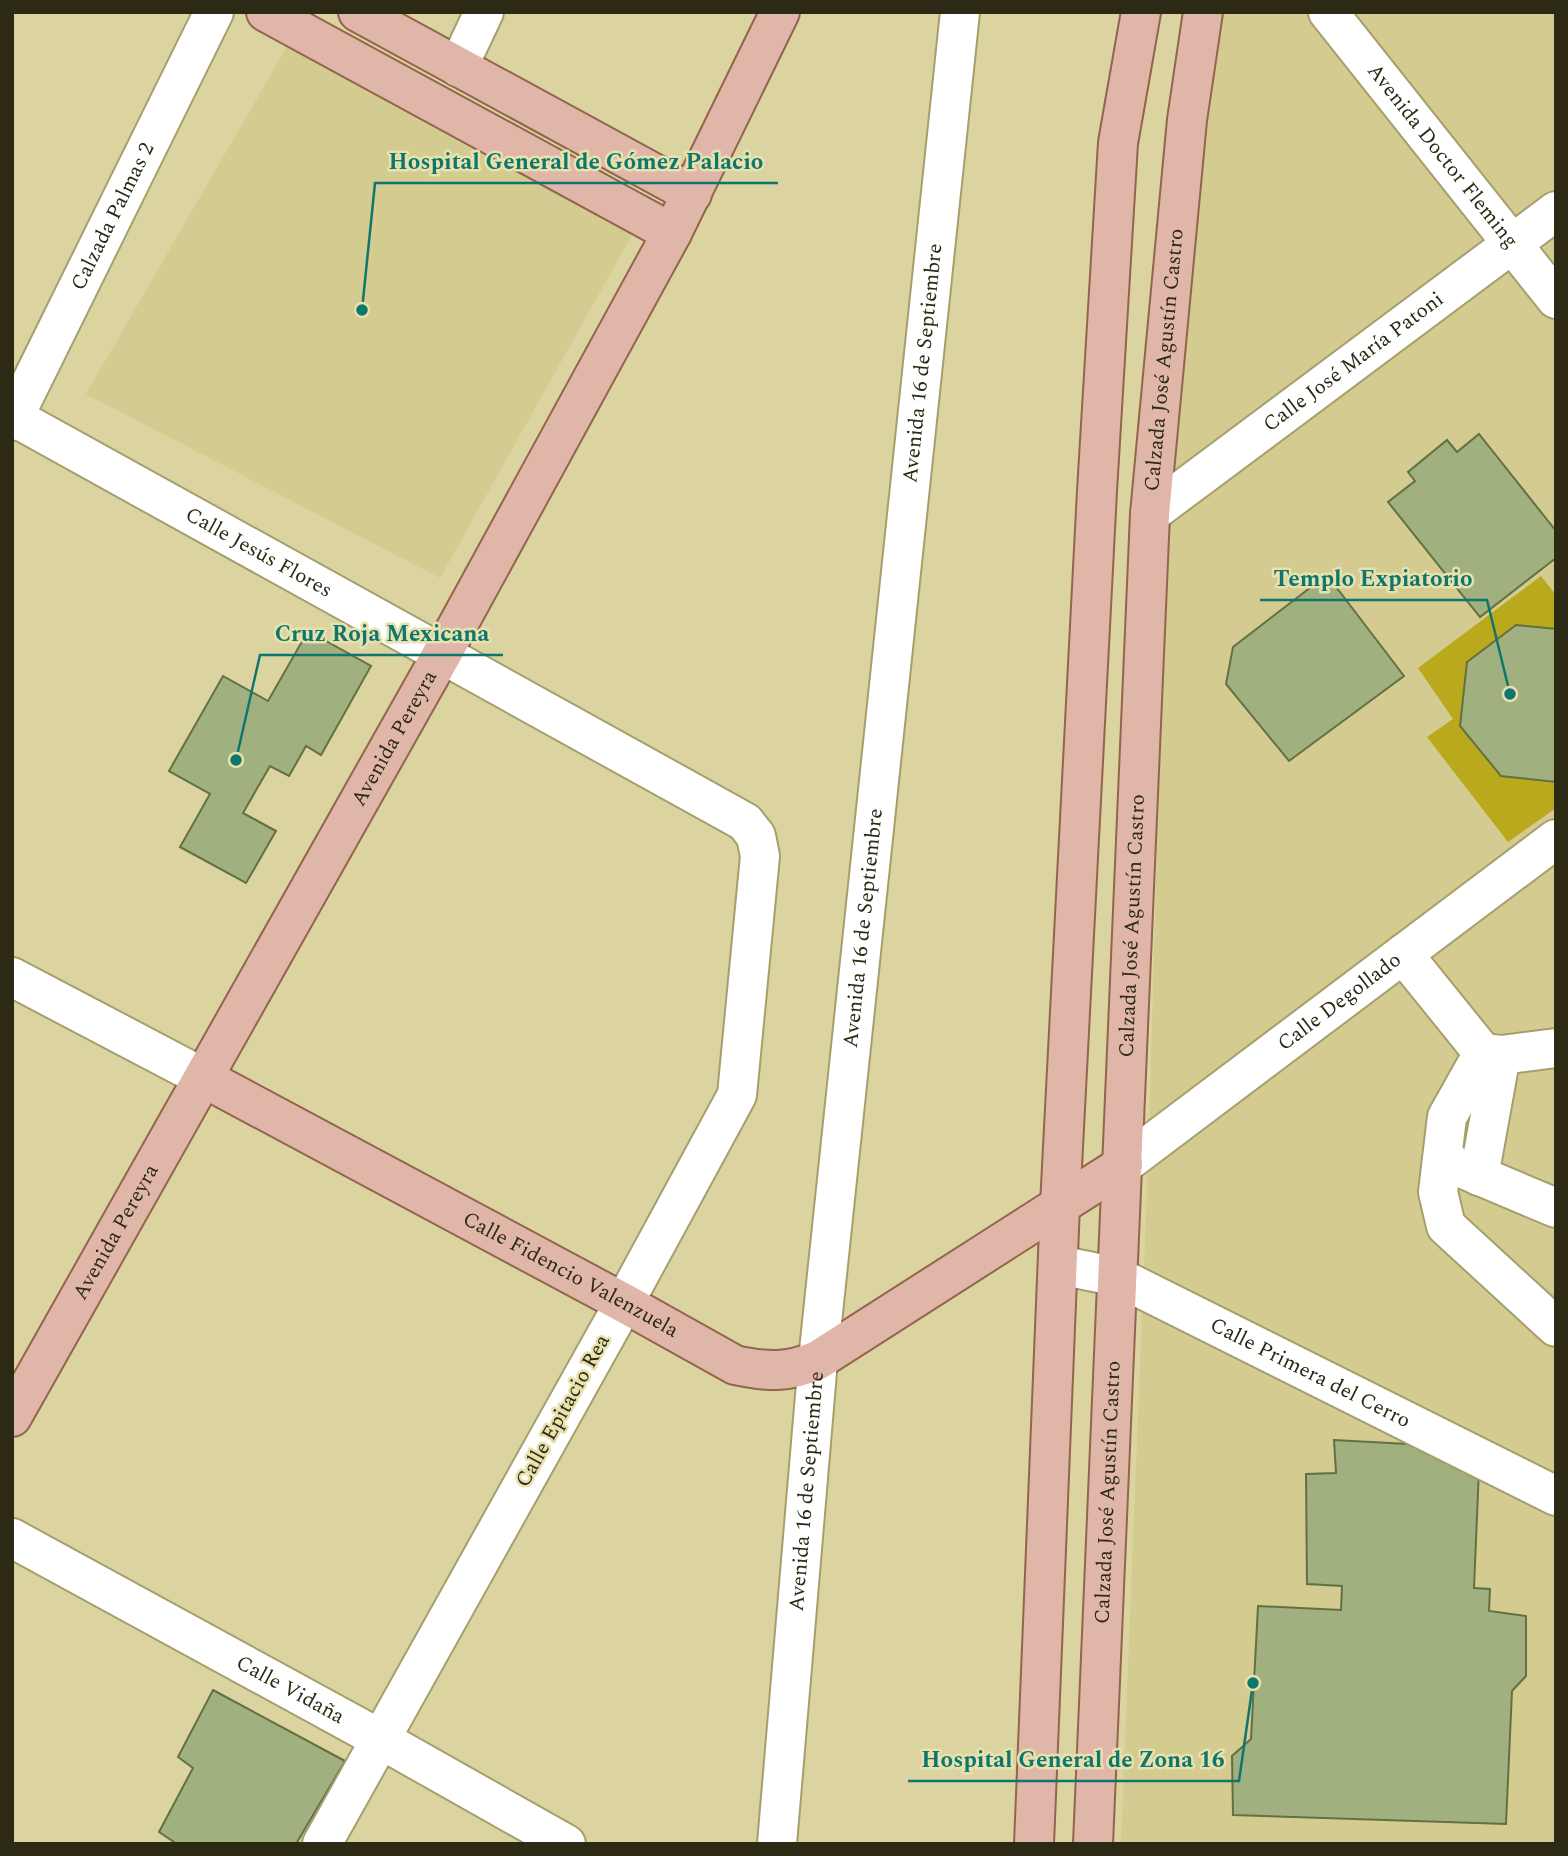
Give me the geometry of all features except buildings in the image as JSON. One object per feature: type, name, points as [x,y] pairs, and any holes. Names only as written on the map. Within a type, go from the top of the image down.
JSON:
[{"type":"main road","points":[[266,12],[672,233]]},
{"type":"main road","points":[[358,12],[692,194]]},
{"type":"main road","name":"Avenida Pereyra","points":[[12,1418],[442,653],[672,233],[780,12]]},
{"type":"main road","points":[[1034,1844],[1060,1205],[1097,491],[1118,143],[1141,12]]},
{"type":"main road","name":"Calzada José Agustín Castro","points":[[1093,1844],[1150,514],[1187,120],[1203,12]]},
{"type":"main road","name":"Calle Fidencio Valenzuela","points":[[204,1078],[624,1303],[735,1366],[754,1369],[796,1370],[818,1360],[1123,1165]]},
{"type":"street","name":"Calzada Palmas 2","points":[[13,418],[214,12]]},
{"type":"street","points":[[458,67],[484,12]]},
{"type":"street","name":"Avenida 16 de Septiembre","points":[[777,1844],[818,1360],[960,12]]},
{"type":"street","name":"Avenida Doctor Fleming","points":[[1328,12],[1556,299]]},
{"type":"street","name":"Calle José María Patoni","points":[[1150,514],[1556,211]]},
{"type":"street","name":"Calle Jesús Flores","points":[[13,418],[745,822],[756,836]]},
{"type":"street","name":"Calle Epitacio Rea","points":[[322,1844],[624,1303],[737,1094],[760,856],[756,836]]},
{"type":"street","name":"Calle Degollado","points":[[1123,1165],[1556,839]]},
{"type":"street","points":[[1402,954],[1492,1054],[1479,1176]]},
{"type":"street","name":"Calle Fidencio Valenzuela","points":[[12,977],[204,1078]]},
{"type":"street","points":[[1556,1048],[1492,1054],[1447,1117],[1438,1192],[1446,1226],[1556,1327]]},
{"type":"street","points":[[1442,1160],[1556,1208]]},
{"type":"street","name":"Calle Primera del Cerro","points":[[1059,1265],[1118,1277],[1556,1496]]},
{"type":"street","name":"Calle Vidaña","points":[[12,1538],[566,1844]]},
{"type":"shaded area","points":[[1181,12],[1556,12],[1556,1844],[1121,1844],[1148,1165]]},
{"type":"shaded area","points":[[296,31],[637,226],[440,578],[86,394]]},
{"type":"shaded area","points":[[1541,576],[1556,595],[1556,808],[1508,842],[1427,737],[1453,719],[1418,668]]},
{"type":"place","name":"Hospital General de Gómez Palacio","points":[[362,310]]},
{"type":"place","name":"Templo Expiatorio","points":[[1510,694]]},
{"type":"place","name":"Cruz Roja Mexicana","points":[[236,760]]},
{"type":"place","name":"Hospital General de Zona 16","points":[[1253,1683]]}]
